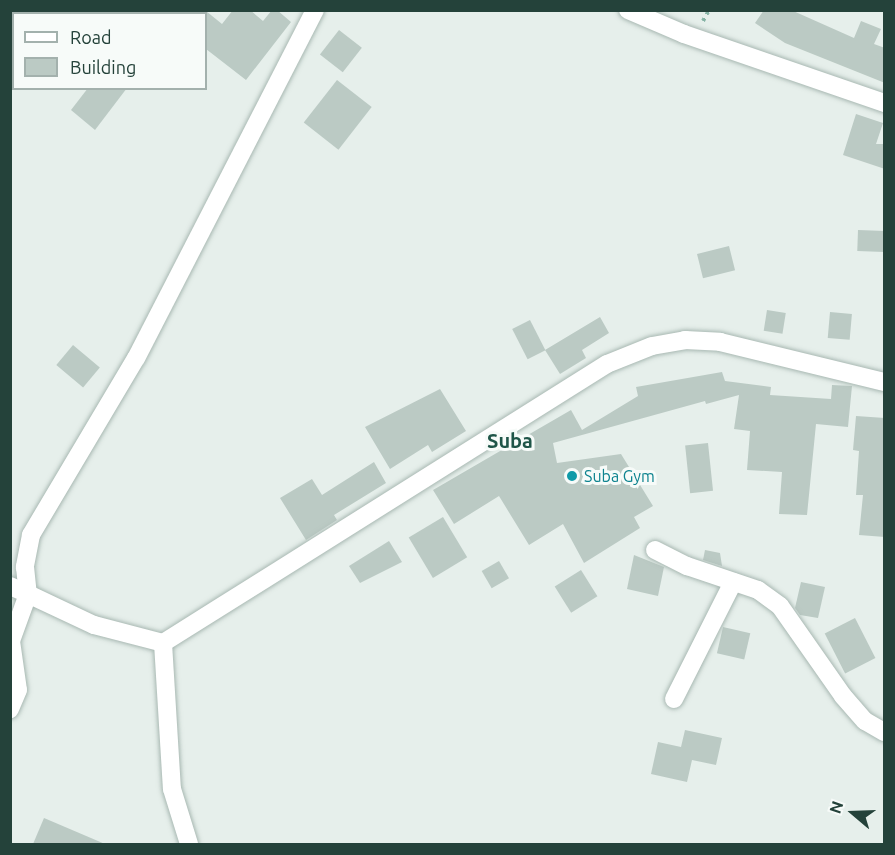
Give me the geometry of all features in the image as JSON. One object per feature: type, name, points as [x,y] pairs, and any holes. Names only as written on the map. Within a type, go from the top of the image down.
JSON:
[{"type":"street","points":[[10,709],[18,690],[11,641],[28,594],[25,567],[31,535],[136,358],[315,10]]},
{"type":"street","points":[[628,10],[684,34],[885,103]]},
{"type":"street","points":[[10,586],[94,625],[163,643],[607,364],[652,346],[685,339],[720,342],[885,382]]},
{"type":"street","points":[[655,550],[758,590],[780,606],[843,696],[865,721],[885,732]]},
{"type":"street","points":[[674,699],[733,582]]},
{"type":"street","points":[[163,643],[172,789],[189,844]]},
{"type":"building","points":[[233,10],[250,10],[263,21],[272,10],[277,10],[291,22],[246,80],[207,50],[206,11],[222,24]]},
{"type":"building","points":[[764,10],[791,10],[854,38],[861,21],[881,29],[874,44],[885,48],[885,83],[785,43],[755,23]]},
{"type":"building","points":[[339,30],[362,48],[343,72],[320,54]]},
{"type":"building","points":[[337,80],[372,107],[338,150],[304,123]]},
{"type":"building","points":[[86,90],[125,90],[95,130],[71,110]]},
{"type":"building","points":[[856,114],[883,123],[876,144],[885,144],[885,169],[843,155]]},
{"type":"building","points":[[858,230],[884,231],[884,252],[857,251]]},
{"type":"building","points":[[729,246],[735,270],[703,278],[697,254]]},
{"type":"building","points":[[767,310],[786,313],[782,334],[764,331]]},
{"type":"building","points":[[830,312],[852,314],[850,340],[828,338]]},
{"type":"building","points":[[600,317],[609,333],[582,350],[586,358],[560,374],[545,350]]},
{"type":"building","points":[[530,320],[545,350],[528,359],[512,329]]},
{"type":"building","points":[[73,345],[100,367],[83,387],[56,365]]},
{"type":"building","points":[[722,372],[725,381],[771,387],[770,395],[831,399],[832,385],[852,386],[848,427],[816,424],[807,515],[779,514],[782,472],[747,470],[750,431],[734,429],[739,395],[706,404],[705,401],[553,443],[557,463],[621,454],[653,506],[634,517],[640,528],[584,563],[563,524],[529,545],[499,496],[454,524],[433,490],[571,410],[582,430],[638,396],[636,387]]},
{"type":"building","points":[[440,389],[466,431],[432,452],[428,445],[390,469],[365,427]]},
{"type":"building","points":[[856,416],[885,418],[885,537],[859,535],[863,495],[856,495],[859,451],[853,450]]},
{"type":"building","points":[[708,443],[713,491],[690,493],[685,445]]},
{"type":"building","points":[[374,462],[386,483],[334,515],[337,520],[306,540],[280,498],[312,479],[322,495]]},
{"type":"building","points":[[443,517],[467,557],[433,578],[409,538]]},
{"type":"building","points":[[389,541],[402,562],[360,583],[349,566]]},
{"type":"building","points":[[705,550],[720,553],[722,566],[703,560]]},
{"type":"building","points":[[634,555],[664,567],[658,596],[627,589]]},
{"type":"building","points":[[499,561],[509,578],[492,588],[482,571]]},
{"type":"building","points":[[581,570],[597,596],[571,613],[555,586]]},
{"type":"building","points":[[801,582],[825,587],[818,618],[800,615],[795,608]]},
{"type":"building","points":[[855,618],[875,658],[845,674],[825,633]]},
{"type":"building","points":[[723,627],[750,633],[744,660],[717,653]]},
{"type":"building","points":[[685,730],[722,738],[716,765],[692,760],[687,782],[651,774],[658,742],[681,747]]},
{"type":"building","points":[[44,818],[105,844],[33,844]]},
{"type":"place","name":"Suba Gym","points":[[572,476]]},
{"type":"district","name":"Suba","points":[[510,440]]}]
